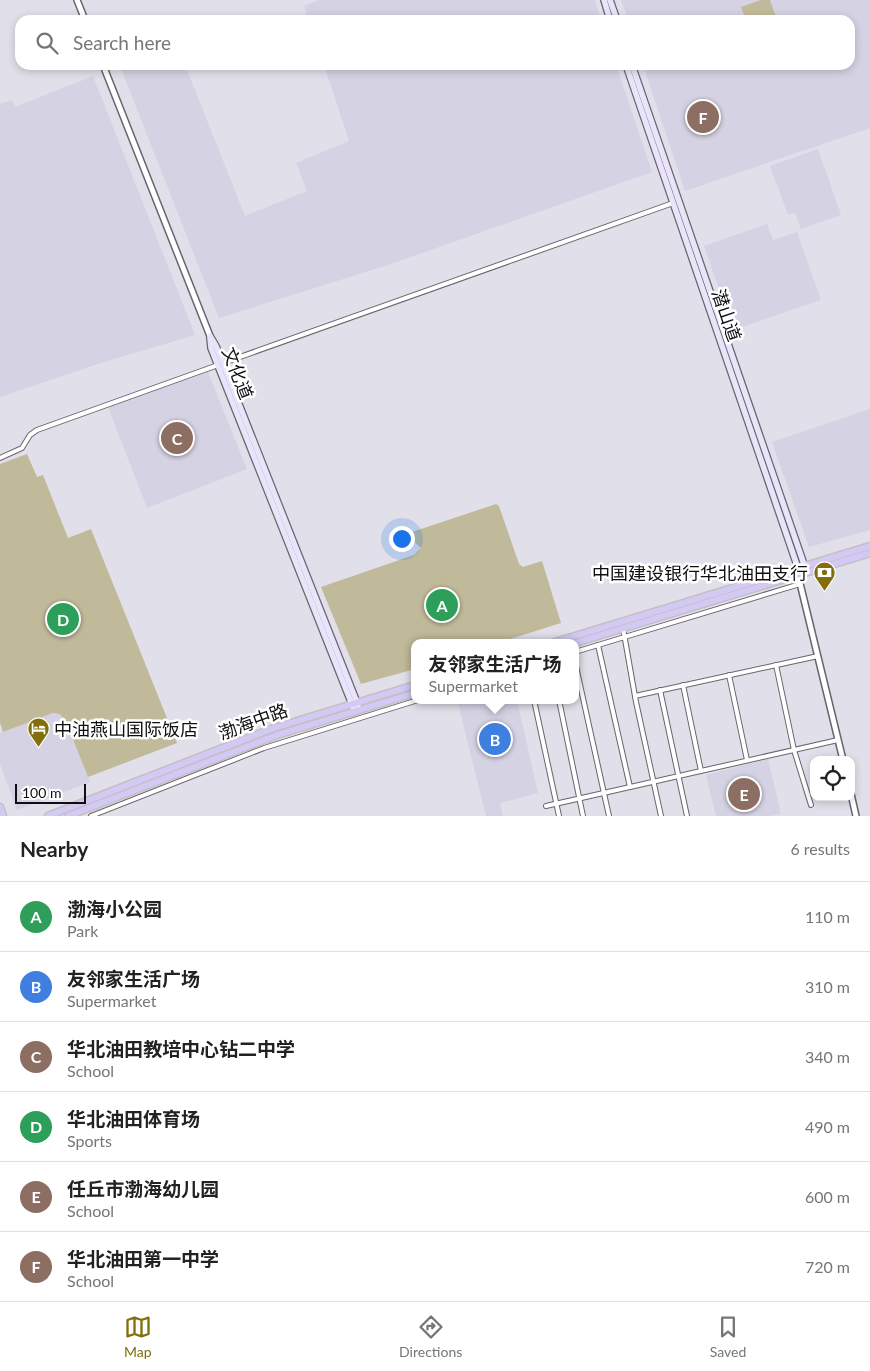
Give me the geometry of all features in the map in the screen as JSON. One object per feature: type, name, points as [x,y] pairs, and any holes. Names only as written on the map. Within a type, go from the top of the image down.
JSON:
[{"type":"main road","points":[[604,0],[608,15]]},
{"type":"main road","points":[[610,0],[615,15]]},
{"type":"main road","name":"潜山道","points":[[628,70],[801,571]]},
{"type":"main road","name":"潜山道","points":[[634,70],[801,571]]},
{"type":"main road","name":"文化道","points":[[210,336],[211,348],[220,364],[355,707]]},
{"type":"main road","points":[[579,642],[801,571],[870,546]]},
{"type":"main road","points":[[566,639],[870,553]]},
{"type":"main road","name":"渤海中路","points":[[68,816],[277,735],[411,686]]},
{"type":"main road","name":"渤海中路","points":[[48,816],[257,734],[411,694]]},
{"type":"main road","points":[[0,808],[3,816]]},
{"type":"street","points":[[77,0],[83,15]]},
{"type":"street","points":[[105,70],[210,336]]},
{"type":"street","points":[[0,458],[22,448],[30,435],[37,430],[673,203]]},
{"type":"street","points":[[801,571],[800,584],[842,756]]},
{"type":"street","points":[[579,651],[800,584]]},
{"type":"street","points":[[623,628],[635,696],[661,816]]},
{"type":"street","points":[[598,645],[630,787]]},
{"type":"street","points":[[635,696],[818,656]]},
{"type":"street","points":[[776,665],[794,750],[811,805]]},
{"type":"street","points":[[729,675],[747,760]]},
{"type":"street","points":[[579,680],[608,816]]},
{"type":"street","points":[[683,685],[701,771]]},
{"type":"street","points":[[660,690],[687,816]]},
{"type":"street","points":[[91,816],[264,748],[411,702]]},
{"type":"street","points":[[535,704],[559,816]]},
{"type":"street","points":[[560,704],[583,816]]},
{"type":"street","points":[[546,806],[838,740]]},
{"type":"street","points":[[853,801],[856,816]]},
{"type":"shaded area","points":[[320,0],[595,0],[600,15],[307,15],[304,6]]},
{"type":"shaded area","points":[[621,0],[870,0],[870,128],[685,191],[645,70],[855,70],[855,15],[626,15]]},
{"type":"shaded area","points":[[761,0],[770,0],[775,15],[744,15],[741,7]]},
{"type":"shaded area","points":[[122,70],[187,70],[245,216],[307,191],[296,163],[349,141],[326,70],[618,70],[652,172],[388,265],[219,318]]},
{"type":"shaded area","points":[[93,76],[195,335],[101,363],[0,397],[0,104],[12,100],[15,107]]},
{"type":"shaded area","points":[[818,149],[841,215],[801,229],[795,213],[788,215],[770,166]]},
{"type":"shaded area","points":[[767,224],[773,240],[797,232],[821,300],[733,330],[704,246]]},
{"type":"shaded area","points":[[208,372],[247,469],[147,508],[108,407]]},
{"type":"shaded area","points":[[870,409],[870,530],[809,547],[772,442]]},
{"type":"shaded area","points":[[27,454],[37,477],[43,475],[68,538],[91,529],[177,743],[88,777],[65,719],[59,714],[53,713],[3,732],[0,723],[0,464]]},
{"type":"shaded area","points":[[496,504],[499,506],[519,564],[523,567],[542,561],[561,623],[511,639],[411,639],[411,670],[361,684],[321,587],[414,555],[421,548],[408,537],[409,533]]},
{"type":"shaded area","points":[[458,704],[518,704],[538,793],[500,803],[503,816],[486,816]]},
{"type":"shaded area","name":"中油燕山国际饭店","points":[[53,713],[59,714],[65,719],[90,782],[17,810],[0,764],[0,733]]},
{"type":"shaded area","points":[[768,759],[781,814],[770,816],[716,816],[706,775]]},
{"type":"place","name":"华北油田第一中学","points":[[703,117]]},
{"type":"place","name":"华北油田教培中心钻二中学","points":[[177,438]]},
{"type":"place","name":"中国建设银行华北油田支行","points":[[824,592]]},
{"type":"place","name":"渤海小公园","points":[[442,605]]},
{"type":"place","name":"华北油田体育场","points":[[63,619]]},
{"type":"place","name":"友邻家生活广场","points":[[495,739]]},
{"type":"place","name":"中油燕山国际饭店","points":[[38,748]]},
{"type":"place","name":"任丘市渤海幼儿园","points":[[744,794]]}]
